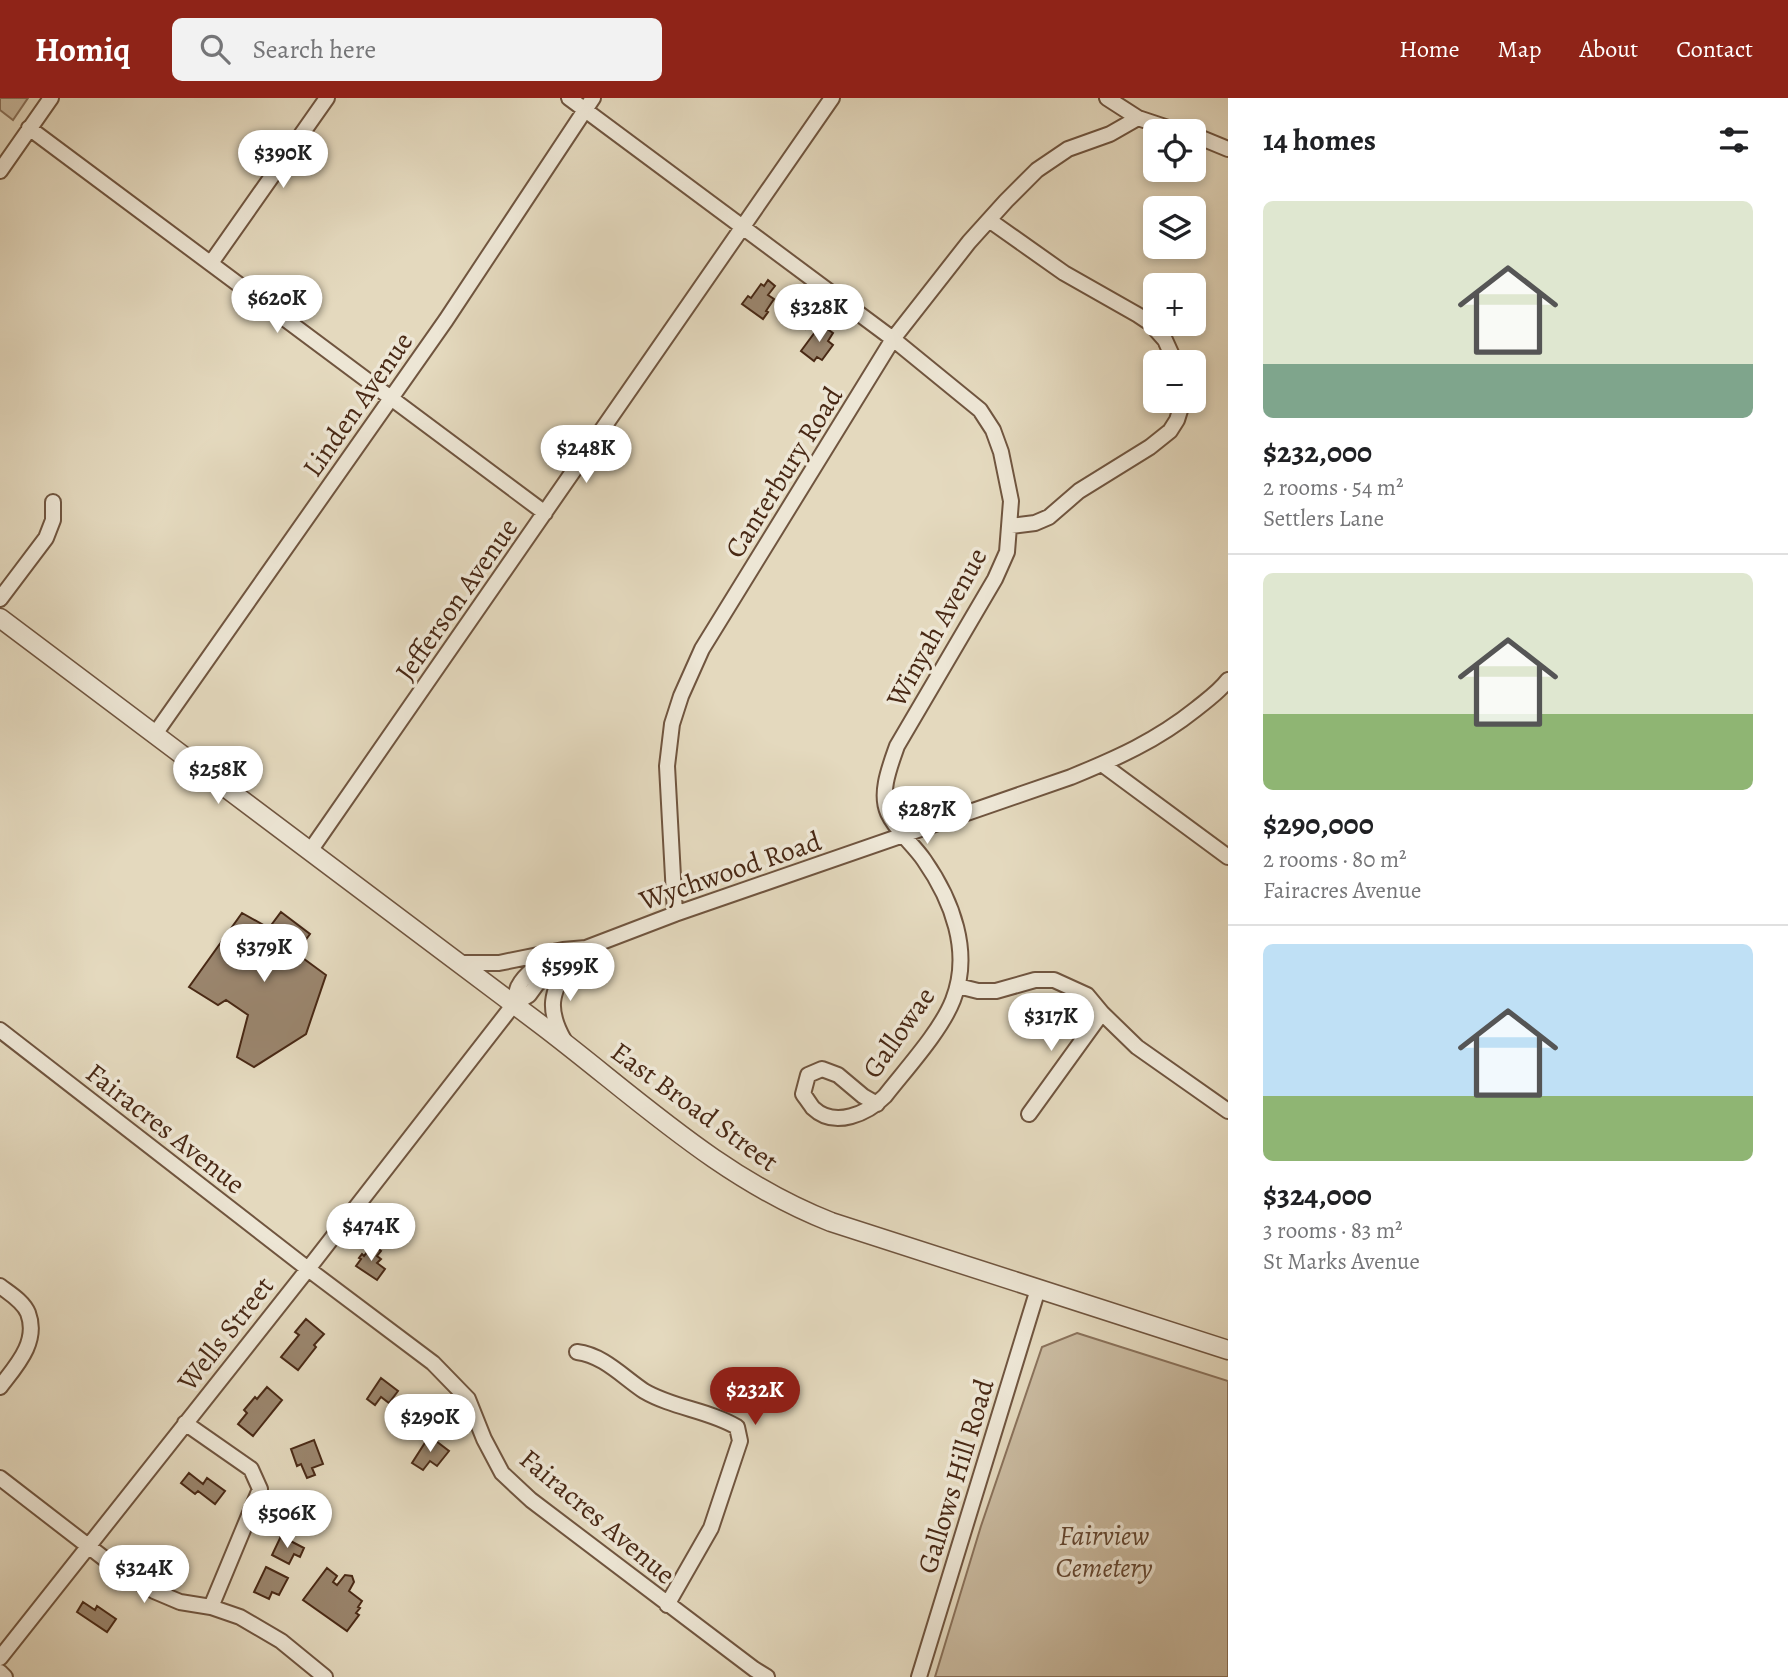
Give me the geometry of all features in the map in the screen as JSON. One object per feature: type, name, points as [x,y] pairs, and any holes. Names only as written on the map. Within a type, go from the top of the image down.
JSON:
[{"type":"street","points":[[0,171],[51,98]]},
{"type":"street","points":[[211,263],[327,98]]},
{"type":"street","name":"Winyah Avenue","points":[[569,98],[589,104],[742,227],[893,339],[980,410],[993,430],[1007,474],[1012,501],[1007,552],[995,579],[897,746],[885,796],[888,813],[903,835]]},
{"type":"street","name":"Jefferson Avenue","points":[[310,851],[832,98]]},
{"type":"street","points":[[1107,98],[1143,120]]},
{"type":"street","name":"Linden Avenue","points":[[155,734],[446,320],[589,104]]},
{"type":"street","name":"Canterbury Road","points":[[675,914],[667,766],[672,724],[702,649],[893,339],[969,242],[1037,170],[1068,149],[1110,134],[1138,118]]},
{"type":"street","points":[[29,128],[545,513]]},
{"type":"street","points":[[1206,140],[1228,149]]},
{"type":"street","points":[[989,220],[1063,273],[1150,323],[1165,340],[1170,350]]},
{"type":"street","points":[[1010,526],[1035,523],[1049,517],[1079,491],[1150,447],[1170,431],[1179,413]]},
{"type":"street","points":[[0,598],[46,538],[53,520],[53,502]]},
{"type":"street","name":"East Broad Street","points":[[0,618],[736,1174],[783,1201],[831,1222],[1228,1350]]},
{"type":"street","name":"Wychwood Road","points":[[459,963],[499,963],[566,956],[675,914],[1071,777],[1124,755],[1163,733],[1220,690],[1228,680]]},
{"type":"street","points":[[1102,764],[1228,857]]},
{"type":"street","name":"Gallowae","points":[[877,1104],[838,1075],[822,1069],[808,1075],[803,1094],[814,1109],[827,1116],[842,1119],[877,1104],[933,1035],[952,1002],[958,986],[961,956],[957,928],[946,895],[923,859],[903,835]]},
{"type":"street","name":"Wychwood Road","points":[[514,1004],[529,995],[566,956]]},
{"type":"street","name":"Wychwood Road","points":[[566,956],[553,999],[555,1024],[566,1044]]},
{"type":"street","points":[[958,986],[978,991],[996,991],[1035,979],[1054,980],[1087,995],[1137,1047],[1228,1111]]},
{"type":"street","name":"Wells Street","points":[[0,1658],[514,1004]]},
{"type":"street","points":[[1029,1114],[1102,1013]]},
{"type":"street","name":"Fairacres Avenue","points":[[0,1030],[433,1363],[468,1399],[484,1439],[502,1473],[531,1500],[667,1605],[767,1677]]},
{"type":"street","points":[[0,1286],[28,1311],[31,1330],[26,1353],[0,1387]]},
{"type":"street","name":"Gallows Hill Road","points":[[919,1677],[1038,1289]]},
{"type":"street","points":[[577,1352],[589,1354],[661,1399],[721,1418],[737,1427],[740,1441],[711,1528],[667,1605]]},
{"type":"street","points":[[185,1423],[251,1469],[260,1489],[211,1607]]},
{"type":"street","points":[[0,1478],[127,1576],[180,1602],[211,1607],[240,1617],[281,1641],[325,1677]]},
{"type":"street","points":[[0,1672],[5,1677]]},
{"type":"green space","points":[[0,98],[28,98],[13,120],[0,110]]},
{"type":"green space","name":"Fairview Cemetery","points":[[1077,1333],[1228,1381],[1228,1677],[935,1677],[981,1526],[1042,1347]]},
{"type":"building","points":[[768,280],[775,286],[768,295],[774,299],[763,319],[742,304]]},
{"type":"building","points":[[800,310],[812,317],[805,329],[793,323]]},
{"type":"building","points":[[823,326],[833,333],[828,341],[833,345],[822,360],[817,357],[814,361],[801,351],[818,328]]},
{"type":"building","points":[[281,912],[310,934],[296,953],[326,975],[306,1034],[254,1067],[237,1057],[248,1015],[226,1000],[218,1005],[189,987],[242,913],[269,928]]},
{"type":"building","points":[[373,1245],[381,1251],[377,1256],[381,1259],[377,1263],[385,1269],[377,1280],[356,1266],[362,1254],[364,1256]]},
{"type":"building","points":[[306,1319],[324,1334],[298,1370],[281,1357],[299,1335],[295,1332]]},
{"type":"building","points":[[381,1378],[398,1391],[389,1403],[381,1397],[375,1405],[367,1399]]},
{"type":"building","points":[[267,1387],[282,1400],[253,1436],[238,1424],[247,1413],[244,1410]]},
{"type":"building","points":[[428,1438],[449,1451],[437,1466],[430,1461],[423,1470],[412,1463]]},
{"type":"building","points":[[314,1440],[323,1464],[312,1468],[315,1475],[307,1478],[301,1464],[297,1466],[291,1449]]},
{"type":"building","points":[[189,1473],[203,1484],[207,1478],[225,1491],[215,1504],[198,1491],[195,1494],[181,1483]]},
{"type":"building","points":[[298,1503],[312,1510],[306,1523],[312,1526],[308,1533],[288,1523]]},
{"type":"building","points":[[281,1536],[304,1548],[300,1557],[294,1554],[289,1564],[272,1555]]},
{"type":"building","points":[[266,1567],[288,1578],[279,1595],[272,1592],[269,1599],[254,1592]]},
{"type":"building","points":[[327,1568],[337,1576],[333,1582],[337,1585],[345,1575],[352,1576],[354,1582],[349,1591],[362,1601],[356,1613],[359,1615],[347,1631],[303,1600]]},
{"type":"building","points":[[83,1602],[95,1610],[97,1606],[116,1619],[107,1632],[77,1612]]}]
